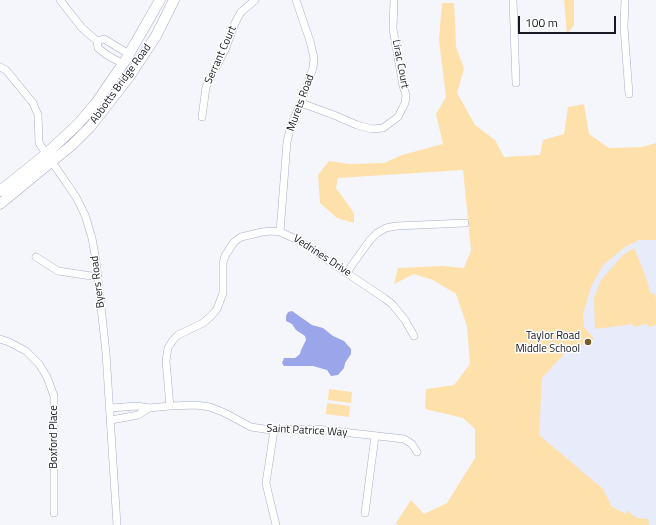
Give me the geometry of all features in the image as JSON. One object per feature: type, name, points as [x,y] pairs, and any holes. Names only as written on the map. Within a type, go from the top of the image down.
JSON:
[{"type":"main road","name":"Abbotts Bridge Road","points":[[0,204],[49,158],[96,103],[123,64],[160,0]]},
{"type":"main road","name":"Abbotts Bridge Road","points":[[0,191],[49,158],[72,145],[91,126],[129,77],[156,36],[174,0]]},
{"type":"street","points":[[60,0],[82,28],[97,41],[98,48],[123,64]]},
{"type":"street","name":"Serrant Court","points":[[202,118],[206,86],[225,50],[235,23],[241,12],[255,0]]},
{"type":"street","name":"Murets Road","points":[[280,232],[287,142],[313,68],[314,58],[310,41],[296,0]]},
{"type":"street","name":"Lirac Court","points":[[301,103],[357,125],[372,129],[384,128],[398,117],[405,103],[406,95],[403,86],[394,29],[394,0]]},
{"type":"street","points":[[513,0],[516,83]]},
{"type":"street","points":[[625,0],[624,27],[629,94]]},
{"type":"street","points":[[97,41],[104,39],[129,54]]},
{"type":"street","name":"Byers Road","points":[[0,67],[6,70],[33,103],[36,110],[40,143],[76,197],[85,216],[92,238],[98,277],[110,408],[117,525]]},
{"type":"street","points":[[347,272],[370,240],[377,233],[386,228],[396,226],[464,223]]},
{"type":"street","name":"Vedrines Drive","points":[[170,406],[166,361],[168,348],[172,340],[178,335],[203,323],[217,308],[223,293],[223,263],[225,256],[234,242],[241,237],[262,232],[280,232],[298,240],[392,304],[405,320],[414,336]]},
{"type":"street","points":[[36,257],[58,271],[98,277]]},
{"type":"street","name":"Boxford Place","points":[[0,338],[26,351],[39,364],[47,377],[54,396],[54,513]]},
{"type":"street","name":"Saint Patrice Way","points":[[110,408],[137,406],[148,408],[196,405],[225,413],[251,427],[274,430],[316,429],[404,439],[412,444],[417,452]]},
{"type":"street","name":"Saint Patrice Way","points":[[111,420],[138,415],[148,408]]},
{"type":"street","points":[[274,430],[266,483],[276,525]]},
{"type":"street","points":[[365,513],[375,436]]},
{"type":"shaded area","points":[[564,0],[574,0],[574,25],[567,34]]},
{"type":"shaded area","points":[[442,3],[454,3],[456,46],[464,69],[457,93],[475,125],[495,140],[504,157],[540,155],[543,140],[564,134],[568,107],[584,104],[589,134],[609,148],[642,147],[656,143],[656,240],[639,240],[625,247],[603,265],[591,287],[583,314],[584,327],[594,339],[564,354],[542,378],[539,435],[603,489],[612,507],[626,514],[628,510],[632,515],[638,518],[648,519],[649,525],[398,525],[396,523],[411,500],[424,514],[447,503],[475,458],[475,429],[463,418],[425,409],[426,389],[454,385],[470,364],[467,326],[456,294],[433,280],[414,274],[394,284],[398,268],[442,266],[464,268],[471,250],[463,170],[338,178],[336,188],[354,213],[354,223],[337,218],[320,203],[318,175],[329,161],[349,164],[384,163],[402,155],[443,144],[436,114],[446,97],[439,40]]},
{"type":"shaded area","name":"Taylor Road Middle School","points":[[656,151],[656,525],[530,525],[511,160]]},
{"type":"shaded area","points":[[634,248],[651,294],[654,293],[656,300],[656,325],[648,327],[646,324],[634,327],[633,324],[595,329],[594,298],[601,280],[623,255]]},
{"type":"shaded area","points":[[329,389],[352,392],[351,403],[328,400]]},
{"type":"shaded area","points":[[327,403],[350,406],[349,417],[326,414]]},
{"type":"water","points":[[292,311],[312,325],[323,328],[333,336],[344,341],[351,349],[351,354],[345,363],[344,368],[338,375],[331,376],[327,370],[313,366],[284,366],[282,363],[284,358],[295,358],[300,354],[306,340],[305,336],[296,330],[292,324],[286,321],[288,312]]},
{"type":"place","name":"Taylor Road Middle School","points":[[588,342]]}]
